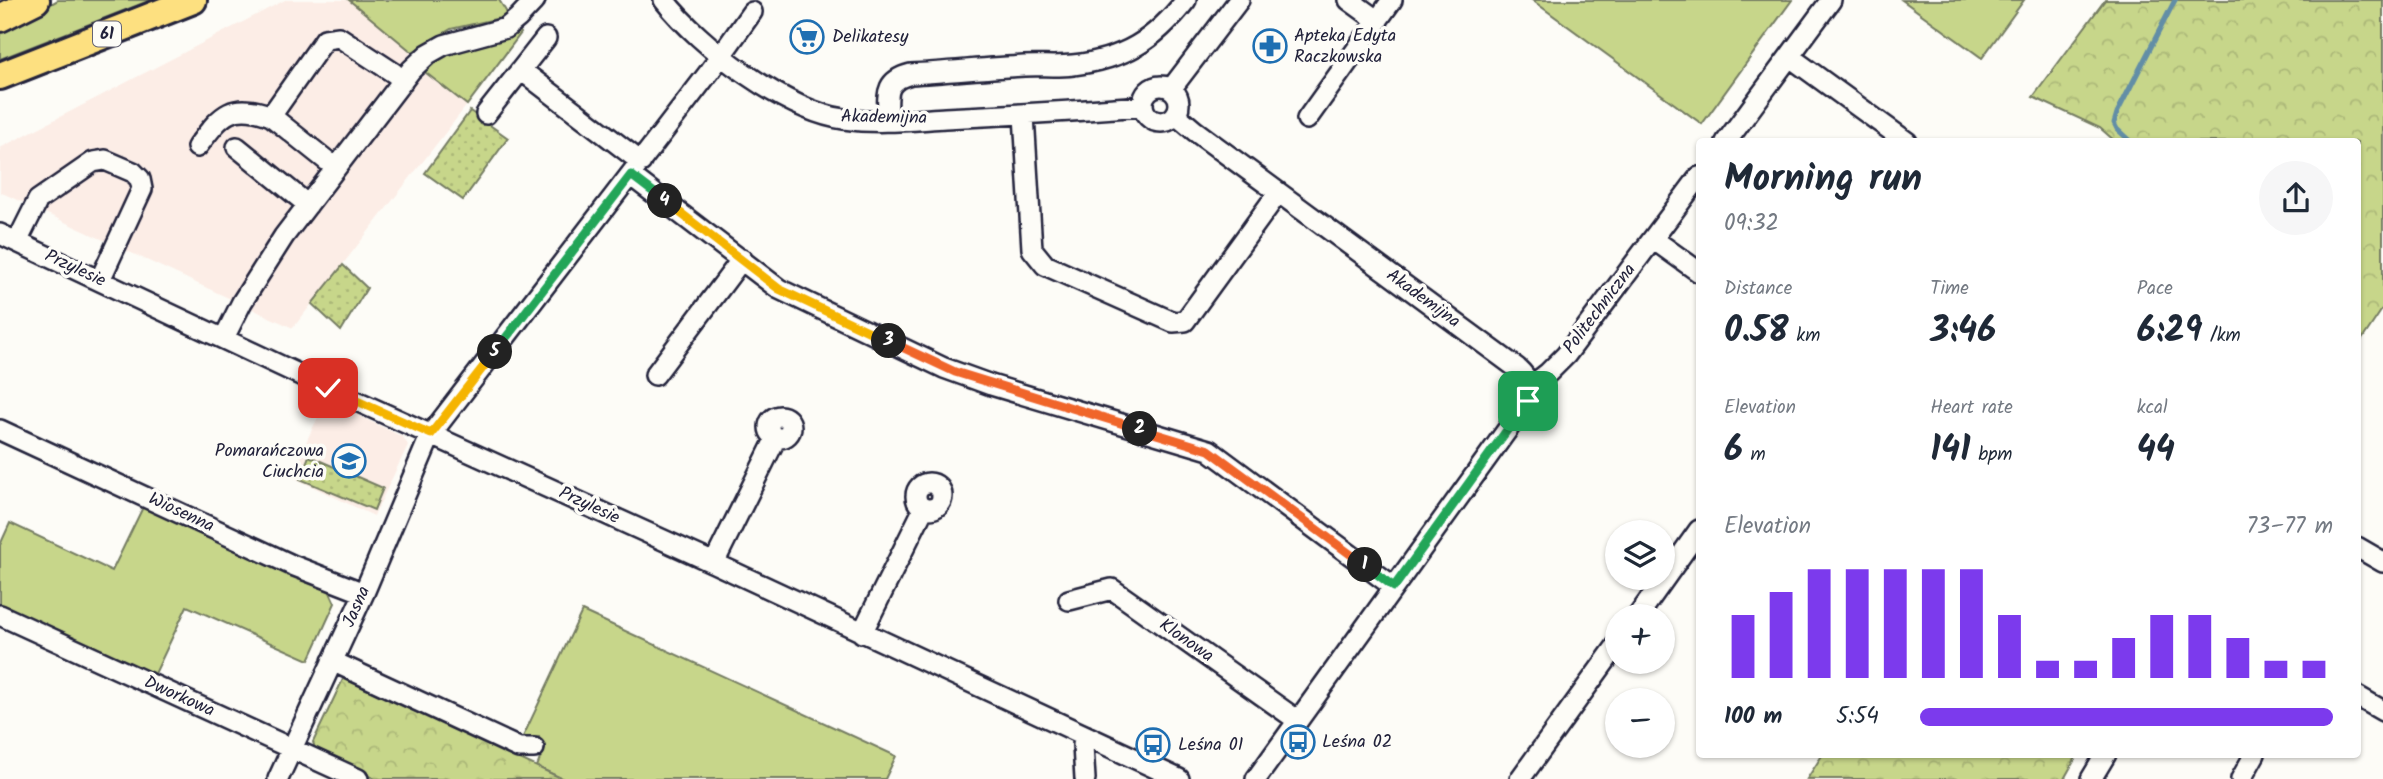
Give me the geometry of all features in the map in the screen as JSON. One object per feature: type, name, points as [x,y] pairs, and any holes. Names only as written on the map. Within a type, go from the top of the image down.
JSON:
[{"type":"main road","points":[[0,18],[36,0]]},
{"type":"main road","name":"61","points":[[0,76],[193,0]]},
{"type":"street","points":[[224,338],[242,302],[284,236],[403,81],[428,54],[459,39],[506,28],[535,0]]},
{"type":"street","name":"Akademijna","points":[[664,0],[722,55],[774,93],[801,107],[844,119],[1024,115],[1143,106]]},
{"type":"street","points":[[888,120],[889,91],[892,82],[899,78],[911,74],[1028,66],[1071,66],[1113,58],[1149,38],[1169,22],[1186,0]]},
{"type":"street","points":[[1171,89],[1240,0]]},
{"type":"street","points":[[1349,0],[1378,20]]},
{"type":"street","points":[[1307,119],[1392,0]]},
{"type":"street","points":[[1729,138],[1831,0]]},
{"type":"street","name":"Jasna","points":[[278,779],[363,593],[431,434],[636,169],[752,12]]},
{"type":"street","points":[[271,116],[325,39],[339,37],[403,81]]},
{"type":"street","points":[[486,114],[546,38]]},
{"type":"street","points":[[1790,57],[1901,138]]},
{"type":"street","points":[[521,70],[779,289],[944,368],[991,385],[1209,450],[1394,587]]},
{"type":"street","points":[[1162,86],[1171,89],[1179,101],[1176,115],[1167,122],[1155,121],[1146,114],[1143,106],[1146,94],[1153,88],[1162,86]]},
{"type":"street","points":[[197,147],[218,120],[226,114],[247,109],[271,116],[336,168]]},
{"type":"street","points":[[1024,115],[1032,249],[1036,256],[1045,265],[1173,322],[1185,321],[1278,193]]},
{"type":"street","name":"Akademijna","points":[[1176,115],[1517,368],[1526,377],[1530,387]]},
{"type":"street","points":[[237,147],[308,205]]},
{"type":"street","points":[[9,238],[38,200],[93,162],[105,160],[132,172],[140,179],[142,189],[100,280]]},
{"type":"street","name":"Politechniczna","points":[[1256,779],[1528,401],[1530,387],[1566,355],[1696,181]]},
{"type":"street","name":"Przylesie","points":[[9,238],[328,388],[714,563],[1178,779]]},
{"type":"street","points":[[1653,239],[1696,270]]},
{"type":"street","points":[[655,375],[742,259]]},
{"type":"street","name":"Wiosenna","points":[[0,430],[292,565],[363,593]]},
{"type":"street","points":[[714,563],[776,438]]},
{"type":"street","points":[[862,633],[923,508]]},
{"type":"street","points":[[1646,604],[1696,534]]},
{"type":"street","points":[[2361,549],[2383,562]]},
{"type":"street","name":"Klonowa","points":[[1069,600],[1112,589],[1297,720]]},
{"type":"street","name":"Dworkowa","points":[[0,615],[358,779]]},
{"type":"street","points":[[332,661],[519,748],[534,748]]},
{"type":"street","points":[[1520,779],[1605,662]]},
{"type":"street","points":[[2361,698],[2383,711]]},
{"type":"street","points":[[1085,735],[1085,779]]},
{"type":"street","points":[[2091,779],[2104,758]]},
{"type":"street","points":[[2241,779],[2253,758]]},
{"type":"shaded area","points":[[285,0],[349,0],[412,52],[407,58],[467,105],[293,328],[0,192],[0,148]]},
{"type":"shaded area","name":"Pomarańczowa Ciuchcia","points":[[326,400],[403,437],[408,445],[374,516],[290,476]]},
{"type":"green space","points":[[58,0],[151,0],[0,59],[0,32]]},
{"type":"green space","points":[[349,0],[499,0],[509,16],[451,29],[412,52]]},
{"type":"green space","points":[[1532,0],[1792,0],[1702,124]]},
{"type":"green space","points":[[1902,0],[2024,0],[1982,58]]},
{"type":"green space","points":[[2105,0],[2383,0],[2383,308],[2361,341],[2361,138],[2111,138],[2100,128],[2033,97]]},
{"type":"green space","points":[[518,29],[521,33],[467,105],[421,69],[440,54]]},
{"type":"green space","points":[[470,111],[508,138],[463,200],[425,173]]},
{"type":"green space","points":[[343,265],[367,288],[341,331],[312,304]]},
{"type":"green space","points":[[309,456],[383,488],[374,510],[300,479]]},
{"type":"green space","points":[[143,507],[329,590],[335,603],[309,660],[187,606],[153,678],[0,607],[0,545],[10,523],[112,571]]},
{"type":"green space","points":[[582,611],[896,756],[885,779],[563,779],[537,767],[542,753],[539,737],[521,741]]},
{"type":"green space","points":[[344,677],[563,779],[375,779],[316,752],[313,742]]},
{"type":"green space","points":[[1820,758],[2076,758],[2064,779],[1807,779]]},
{"type":"waterway","points":[[2127,138],[2114,123],[2117,113],[2175,0]]},
{"type":"place","name":"Delikatesy","points":[[807,37]]},
{"type":"place","name":"Apteka Edyta Raczkowska","points":[[1270,46]]},
{"type":"place","name":"Pomarańczowa Ciuchcia","points":[[349,461]]},
{"type":"place","name":"Leśna 02","points":[[1298,742]]},
{"type":"place","name":"Leśna 01","points":[[1153,745]]},
{"type":"route","points":[[328,388],[431,434],[631,175],[779,289],[944,368],[991,385],[1209,450],[1394,587],[1528,401]]}]
